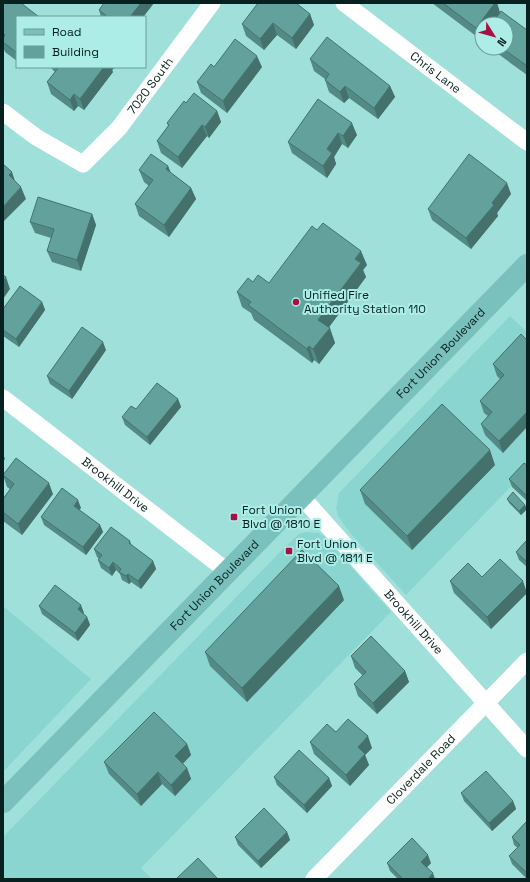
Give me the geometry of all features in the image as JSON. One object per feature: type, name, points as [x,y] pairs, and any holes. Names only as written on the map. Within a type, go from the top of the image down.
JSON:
[{"type":"main road","name":"Fort Union Boulevard","points":[[3,802],[527,265]]},
{"type":"street","name":"7020 South","points":[[3,112],[36,137],[83,164],[118,128],[212,3]]},
{"type":"street","name":"Chris Lane","points":[[344,3],[527,142]]},
{"type":"street","name":"Brookhill Drive","points":[[3,398],[227,571]]},
{"type":"street","name":"Brookhill Drive","points":[[301,496],[527,748]]},
{"type":"street","name":"Cloverdale Road","points":[[320,877],[527,661]]},
{"type":"shaded area","points":[[510,316],[527,332],[527,470],[406,595],[350,533],[338,516],[336,508],[339,493]]},
{"type":"shaded area","points":[[306,532],[319,533],[325,537],[391,612],[141,868],[152,879],[3,879],[3,837],[284,548],[299,534]]},
{"type":"shaded area","points":[[3,606],[91,679],[3,772]]},
{"type":"building","points":[[3,3],[21,3],[38,16],[16,16],[16,52],[3,42],[5,35],[3,33]]},
{"type":"building","points":[[104,3],[141,3],[131,16],[107,16],[99,10]]},
{"type":"building","points":[[258,3],[296,3],[310,14],[292,38],[273,23],[260,39],[242,24]]},
{"type":"building","points":[[443,3],[495,3],[485,16],[474,16],[474,26]]},
{"type":"building","points":[[501,11],[508,16],[498,16]]},
{"type":"building","points":[[514,20],[527,30],[527,66],[513,56]]},
{"type":"building","points":[[327,37],[390,86],[374,108],[345,86],[340,92],[325,80],[329,74],[310,59]]},
{"type":"building","points":[[235,39],[257,56],[223,101],[197,82],[211,64],[214,67]]},
{"type":"building","points":[[58,68],[103,68],[80,99],[74,94],[70,100],[47,82]]},
{"type":"building","points":[[194,93],[217,111],[205,127],[202,125],[178,157],[157,141],[169,125],[167,123],[184,101],[186,103]]},
{"type":"building","points":[[318,99],[352,123],[343,136],[338,133],[327,149],[332,153],[323,166],[288,142]]},
{"type":"building","points":[[151,154],[168,166],[166,169],[191,188],[164,225],[135,204],[153,180],[139,170]]},
{"type":"building","points":[[469,154],[507,183],[492,203],[494,205],[466,238],[428,209]]},
{"type":"building","points":[[3,164],[12,172],[9,175],[21,187],[3,207]]},
{"type":"building","points":[[38,197],[92,214],[77,260],[47,251],[54,229],[30,222]]},
{"type":"building","name":"Unified Fire Authority Station 110","points":[[323,223],[361,251],[355,259],[361,263],[318,320],[330,328],[313,349],[309,346],[307,349],[248,305],[251,302],[237,292],[248,278],[253,282],[258,275],[269,283],[312,226],[317,230]]},
{"type":"building","points":[[3,275],[6,277],[3,282]]},
{"type":"building","points":[[20,286],[42,302],[16,339],[3,330],[3,309]]},
{"type":"building","points":[[82,327],[103,342],[69,391],[47,376]]},
{"type":"building","points":[[521,334],[527,340],[527,412],[499,441],[481,424],[492,412],[480,401],[504,375],[493,364]]},
{"type":"building","points":[[157,383],[178,399],[147,437],[122,417],[131,406],[136,409]]},
{"type":"building","points":[[442,404],[490,450],[407,536],[360,490]]},
{"type":"building","points":[[16,458],[49,483],[18,524],[3,512],[3,499],[14,484],[3,475]]},
{"type":"building","points":[[524,463],[527,465],[527,496],[509,479]]},
{"type":"building","points":[[62,488],[78,500],[74,506],[100,525],[83,547],[41,517]]},
{"type":"building","points":[[513,492],[525,505],[519,511],[507,499]]},
{"type":"building","points":[[111,527],[153,561],[138,581],[128,574],[126,576],[119,572],[121,569],[113,562],[109,568],[98,560],[102,555],[94,549]]},
{"type":"building","points":[[527,540],[527,562],[516,552]]},
{"type":"building","points":[[302,550],[339,586],[242,688],[205,652]]},
{"type":"building","points":[[500,559],[523,581],[487,617],[450,581],[468,563],[482,577]]},
{"type":"building","points":[[55,585],[81,605],[78,609],[87,617],[75,633],[39,606]]},
{"type":"building","points":[[371,636],[405,671],[373,703],[354,684],[366,672],[351,656]]},
{"type":"building","points":[[154,712],[187,744],[175,756],[187,768],[171,785],[158,772],[137,794],[104,762]]},
{"type":"building","points":[[348,719],[368,736],[358,747],[365,754],[346,775],[310,742],[327,724],[336,732]]},
{"type":"building","points":[[299,750],[329,778],[304,805],[274,777]]},
{"type":"building","points":[[486,771],[513,801],[489,823],[461,793]]},
{"type":"building","points":[[264,808],[287,832],[258,861],[235,837]]},
{"type":"building","points":[[527,821],[527,873],[509,856],[520,845],[512,837]]},
{"type":"building","points":[[412,838],[428,855],[421,862],[433,873],[428,879],[403,879],[387,863]]},
{"type":"building","points":[[198,858],[218,879],[176,879]]},
{"type":"place","name":"Unified Fire Authority Station 110","points":[[296,302]]},
{"type":"place","name":"Fort Union Blvd @ 1810 E","points":[[234,517]]},
{"type":"place","name":"Fort Union Blvd @ 1811 E","points":[[289,551]]}]
